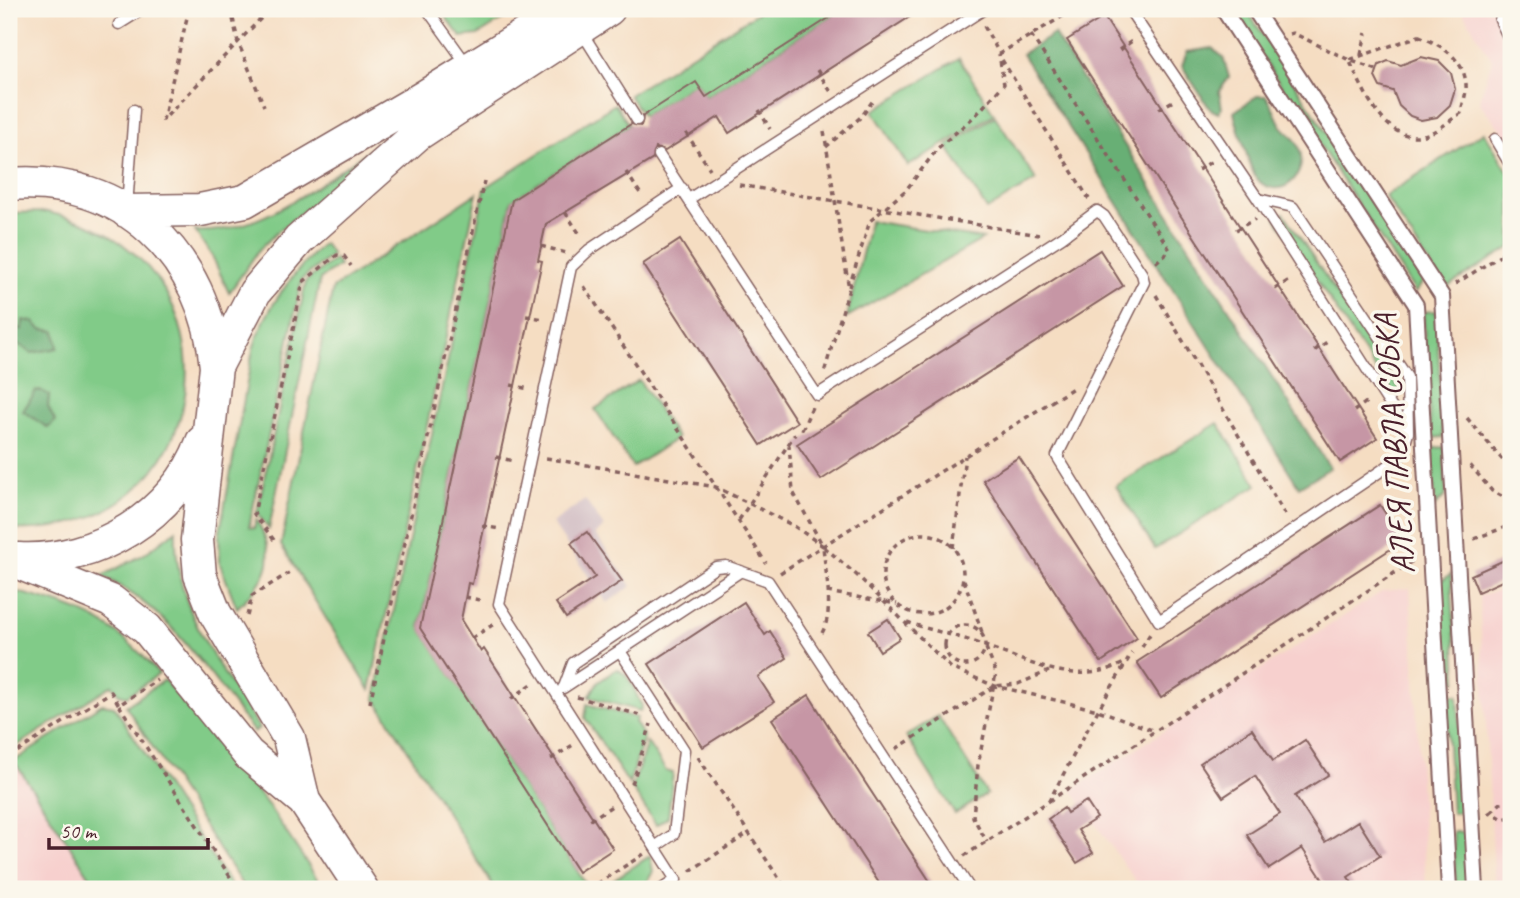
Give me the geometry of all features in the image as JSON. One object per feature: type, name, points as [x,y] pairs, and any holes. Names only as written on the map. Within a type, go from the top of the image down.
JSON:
[{"type":"main road","points":[[126,211],[200,210],[244,201],[414,103],[468,67],[573,18],[609,9]]},
{"type":"main road","points":[[216,367],[256,292],[299,240],[418,134],[573,18]]},
{"type":"main road","points":[[9,184],[51,184],[77,189],[126,211],[168,245],[198,290],[214,341],[216,367],[197,540],[200,575],[215,613],[289,738],[304,801]]},
{"type":"main road","points":[[9,559],[58,557],[84,551],[132,527],[172,492],[201,446],[210,421]]},
{"type":"main road","points":[[9,559],[83,588],[130,613],[147,629],[248,754],[304,801],[362,889]]},
{"type":"street","name":"АЛЕЯ ПАВЛА СОБКА","points":[[1223,9],[1416,305],[1449,889]]},
{"type":"street","name":"АЛЕЯ ПАВЛА СОБКА","points":[[1254,9],[1440,293],[1476,889]]},
{"type":"lane","points":[[119,24],[143,9]]},
{"type":"lane","points":[[427,9],[468,67]]},
{"type":"lane","points":[[1129,9],[1258,199],[1408,433]]},
{"type":"lane","points":[[1504,9],[1500,20],[1511,43]]},
{"type":"lane","points":[[689,199],[981,11]]},
{"type":"lane","points":[[573,18],[637,120]]},
{"type":"lane","points":[[126,211],[134,110]]},
{"type":"lane","points":[[1495,139],[1511,166]]},
{"type":"lane","points":[[660,155],[817,395],[1062,237],[1097,211],[1104,216],[1142,274],[1141,290],[1057,456],[1159,621],[1394,462],[1402,454],[1408,433],[1407,377],[1293,207],[1265,203],[1258,199]]},
{"type":"lane","points":[[662,889],[679,885],[559,691],[499,607],[568,263],[682,188]]},
{"type":"lane","points":[[559,691],[573,663],[716,567],[726,566],[771,579],[812,650],[970,889]]},
{"type":"lane","points":[[559,691],[741,571]]},
{"type":"lane","points":[[620,651],[684,750],[674,834],[654,847]]},
{"type":"path","points":[[189,9],[163,120],[270,9]]},
{"type":"path","points":[[231,9],[238,42],[264,106]]},
{"type":"path","points":[[999,54],[1076,9]]},
{"type":"path","points":[[981,11],[999,54],[1097,211]]},
{"type":"path","points":[[1274,40],[1293,33],[1349,61],[1377,71]]},
{"type":"path","points":[[1361,55],[1366,33]]},
{"type":"path","points":[[1031,36],[1170,250],[1142,274]]},
{"type":"path","points":[[1119,50],[1139,36]]},
{"type":"path","points":[[1419,36],[1441,44],[1455,59],[1467,84],[1461,113],[1437,129],[1417,136],[1391,127],[1367,97],[1349,61],[1419,36]]},
{"type":"path","points":[[802,430],[817,395],[870,221],[906,190],[937,148],[976,115],[1004,84],[999,54]]},
{"type":"path","points":[[817,70],[831,92]]},
{"type":"path","points":[[826,147],[862,116],[877,95]]},
{"type":"path","points":[[1159,109],[1179,97]]},
{"type":"path","points":[[759,110],[771,131]]},
{"type":"path","points":[[821,113],[849,289]]},
{"type":"path","points":[[686,133],[711,170]]},
{"type":"path","points":[[1198,170],[1218,157]]},
{"type":"path","points":[[626,172],[642,196]]},
{"type":"path","points":[[632,203],[673,175]]},
{"type":"path","points":[[370,704],[484,181]]},
{"type":"path","points":[[716,181],[882,211],[1062,237]]},
{"type":"path","points":[[565,212],[582,238]]},
{"type":"path","points":[[1236,230],[1258,217]]},
{"type":"path","points":[[576,246],[592,231]]},
{"type":"path","points":[[541,246],[569,254],[568,263],[716,486],[771,579],[1098,373]]},
{"type":"path","points":[[1440,293],[1511,249]]},
{"type":"path","points":[[274,540],[254,514],[303,282],[337,254],[344,256],[351,266]]},
{"type":"path","points":[[1275,289],[1296,276]]},
{"type":"path","points":[[1156,295],[1293,529]]},
{"type":"path","points":[[526,316],[552,321]]},
{"type":"path","points":[[1314,351],[1336,336]]},
{"type":"path","points":[[510,385],[537,391]]},
{"type":"path","points":[[1445,393],[1511,470]]},
{"type":"path","points":[[1354,411],[1374,396]]},
{"type":"path","points":[[738,521],[795,435]]},
{"type":"path","points":[[1450,442],[1492,491],[1511,501]]},
{"type":"path","points":[[789,445],[793,492],[823,546],[827,592],[826,626],[812,650]]},
{"type":"path","points":[[530,456],[716,486],[823,546],[887,604],[946,665],[995,686],[1098,710],[1155,731]]},
{"type":"path","points":[[953,548],[965,456]]},
{"type":"path","points":[[496,457],[521,463]]},
{"type":"path","points":[[1456,544],[1511,525]]},
{"type":"path","points":[[482,526],[507,530]]},
{"type":"path","points":[[897,604],[885,586],[884,573],[892,550],[911,536],[924,534],[945,541],[959,557],[963,578],[996,673],[978,765],[973,817],[987,842]]},
{"type":"path","points":[[954,864],[1430,549]]},
{"type":"path","points":[[827,592],[897,604],[916,613],[938,611],[955,598],[963,578]]},
{"type":"path","points":[[465,597],[491,602]]},
{"type":"path","points":[[472,638],[498,621],[494,614]]},
{"type":"path","points":[[905,622],[985,646],[1049,671],[1076,675],[1127,661]]},
{"type":"path","points":[[947,636],[963,625],[979,630],[984,638]]},
{"type":"path","points":[[947,636],[946,650],[949,657],[962,664],[977,661],[985,646]]},
{"type":"path","points":[[1049,802],[1132,653]]},
{"type":"path","points":[[883,758],[995,686],[1018,684],[1049,671]]},
{"type":"path","points":[[511,699],[536,681]]},
{"type":"path","points":[[559,691],[652,718],[626,802]]},
{"type":"path","points":[[119,705],[238,889]]},
{"type":"path","points":[[569,733],[582,753]]},
{"type":"path","points":[[1511,737],[1508,771],[1511,771]]},
{"type":"path","points":[[551,760],[576,743]]},
{"type":"path","points":[[684,750],[695,751],[786,889]]},
{"type":"path","points":[[1491,812],[1501,803],[1511,802]]},
{"type":"path","points":[[590,820],[615,803],[621,813]]},
{"type":"path","points":[[679,885],[749,833]]},
{"type":"path","points":[[589,889],[646,852],[640,842]]},
{"type":"shaded area","points":[[1461,9],[1511,9],[1511,143],[1479,102],[1492,60]]},
{"type":"shaded area","points":[[585,500],[604,527],[595,534],[632,586],[607,603],[552,523]]},
{"type":"shaded area","points":[[1511,586],[1511,889],[1495,889],[1479,596]]},
{"type":"shaded area","points":[[1410,588],[1426,889],[1141,889],[1072,790],[1383,591]]},
{"type":"shaded area","points":[[9,754],[14,761],[98,889],[9,889]]},
{"type":"green space","points":[[439,9],[520,9],[478,35],[461,37]]},
{"type":"green space","points":[[763,9],[843,9],[706,97],[696,82],[643,116],[629,95]]},
{"type":"green space","points":[[1246,9],[1423,281],[1416,293],[1235,15]]},
{"type":"green space","points":[[1054,34],[1330,468],[1299,487],[1022,54]]},
{"type":"green space","points":[[1212,48],[1223,57],[1229,77],[1219,92],[1222,108],[1218,113],[1210,109],[1182,66],[1187,52]]},
{"type":"green space","points":[[959,58],[994,114],[908,166],[873,111]]},
{"type":"green space","points":[[1257,96],[1266,96],[1281,125],[1298,145],[1301,156],[1297,176],[1283,187],[1265,185],[1256,178],[1237,125],[1234,112]]},
{"type":"green space","points":[[615,104],[629,125],[512,200],[420,627],[587,886],[581,889],[495,889],[375,698],[485,188]]},
{"type":"green space","points":[[995,116],[1036,180],[987,210],[947,146]]},
{"type":"green space","points":[[1484,132],[1511,176],[1511,247],[1445,288],[1385,196]]},
{"type":"green space","points":[[384,140],[387,145],[277,232],[259,250],[229,293],[213,258],[195,231],[220,230],[270,214]]},
{"type":"green space","points":[[477,193],[370,690],[281,545],[333,288]]},
{"type":"green space","points":[[47,212],[114,239],[159,282],[183,335],[186,392],[169,446],[133,491],[80,521],[9,529],[9,213]]},
{"type":"green space","points":[[1284,213],[1400,390],[1392,395],[1276,218]]},
{"type":"green space","points":[[870,221],[983,239],[847,317]]},
{"type":"green space","points":[[324,243],[332,255],[302,279],[249,527],[254,528],[256,519],[268,546],[267,567],[256,587],[237,608],[220,564],[219,537],[253,349],[265,319],[281,292]]},
{"type":"green space","points":[[335,259],[339,266],[320,279],[269,529],[257,513],[306,281]]},
{"type":"green space","points":[[1436,311],[1443,437],[1431,438],[1423,312]]},
{"type":"green space","points":[[23,320],[34,322],[41,329],[55,331],[58,348],[32,353],[18,344],[9,347],[9,323],[22,330]]},
{"type":"green space","points":[[639,380],[677,438],[633,467],[595,409]]},
{"type":"green space","points":[[36,391],[49,395],[48,407],[55,421],[48,428],[23,411]]},
{"type":"green space","points":[[1218,423],[1257,485],[1155,549],[1116,486]]},
{"type":"green space","points":[[1444,447],[1446,495],[1435,506],[1432,448]]},
{"type":"green space","points":[[176,530],[177,559],[190,611],[214,658],[259,728],[254,732],[204,666],[168,625],[127,590],[102,576],[143,555]]},
{"type":"green space","points":[[1451,574],[1457,680],[1445,681],[1439,582]]},
{"type":"green space","points":[[9,590],[55,602],[92,617],[125,640],[159,674],[127,696],[119,694],[112,685],[9,751]]},
{"type":"green space","points":[[617,669],[626,675],[632,684],[642,706],[640,711],[589,697],[597,683]]},
{"type":"green space","points":[[164,680],[268,805],[324,889],[245,889],[126,706]]},
{"type":"green space","points":[[1458,695],[1464,812],[1452,813],[1445,696]]},
{"type":"green space","points":[[102,704],[114,706],[233,889],[98,889],[14,761]]},
{"type":"green space","points":[[587,704],[637,718],[635,722],[644,737],[629,784],[585,718]]},
{"type":"green space","points":[[938,716],[987,794],[955,814],[906,736]]},
{"type":"green space","points":[[647,742],[666,771],[673,773],[668,817],[656,825],[632,788]]},
{"type":"green space","points":[[1453,832],[1466,832],[1469,889],[1456,889]]},
{"type":"green space","points":[[650,856],[653,871],[644,889],[599,889]]},
{"type":"building","points":[[843,9],[922,9],[729,133],[719,117],[665,151],[656,148],[653,159],[546,224],[538,260],[542,261],[472,584],[468,583],[461,620],[481,652],[484,649],[613,849],[578,872],[420,628],[512,200],[631,124],[641,126],[643,116],[696,82],[706,97]]},
{"type":"building","points":[[1104,17],[1377,438],[1340,462],[1067,40]]},
{"type":"building","points":[[1421,57],[1439,61],[1451,73],[1455,89],[1450,105],[1437,117],[1421,120],[1410,116],[1399,106],[1393,91],[1380,87],[1375,77],[1379,65],[1388,61],[1401,65]]},
{"type":"building","points":[[680,240],[797,422],[761,445],[643,264]]},
{"type":"building","points":[[1100,250],[1123,286],[821,480],[797,444]]},
{"type":"building","points":[[1019,457],[1137,638],[1101,662],[983,480]]},
{"type":"building","points":[[1380,505],[1403,541],[1161,698],[1137,662]]},
{"type":"building","points":[[587,532],[622,581],[566,618],[556,603],[595,577],[571,543]]},
{"type":"building","points":[[1511,557],[1511,577],[1478,592],[1471,575]]},
{"type":"building","points":[[744,602],[765,635],[770,631],[787,658],[758,677],[774,702],[703,747],[649,664]]},
{"type":"building","points":[[888,619],[900,638],[880,651],[868,632]]},
{"type":"building","points":[[809,695],[935,889],[883,889],[772,719]]},
{"type":"building","points":[[1252,729],[1273,761],[1305,740],[1328,775],[1295,796],[1325,842],[1358,821],[1380,856],[1348,877],[1356,889],[1329,889],[1302,848],[1269,869],[1247,835],[1280,814],[1255,776],[1223,797],[1200,763]]},
{"type":"building","points":[[1086,801],[1097,818],[1078,830],[1093,853],[1077,863],[1048,819],[1064,808],[1067,813]]}]
